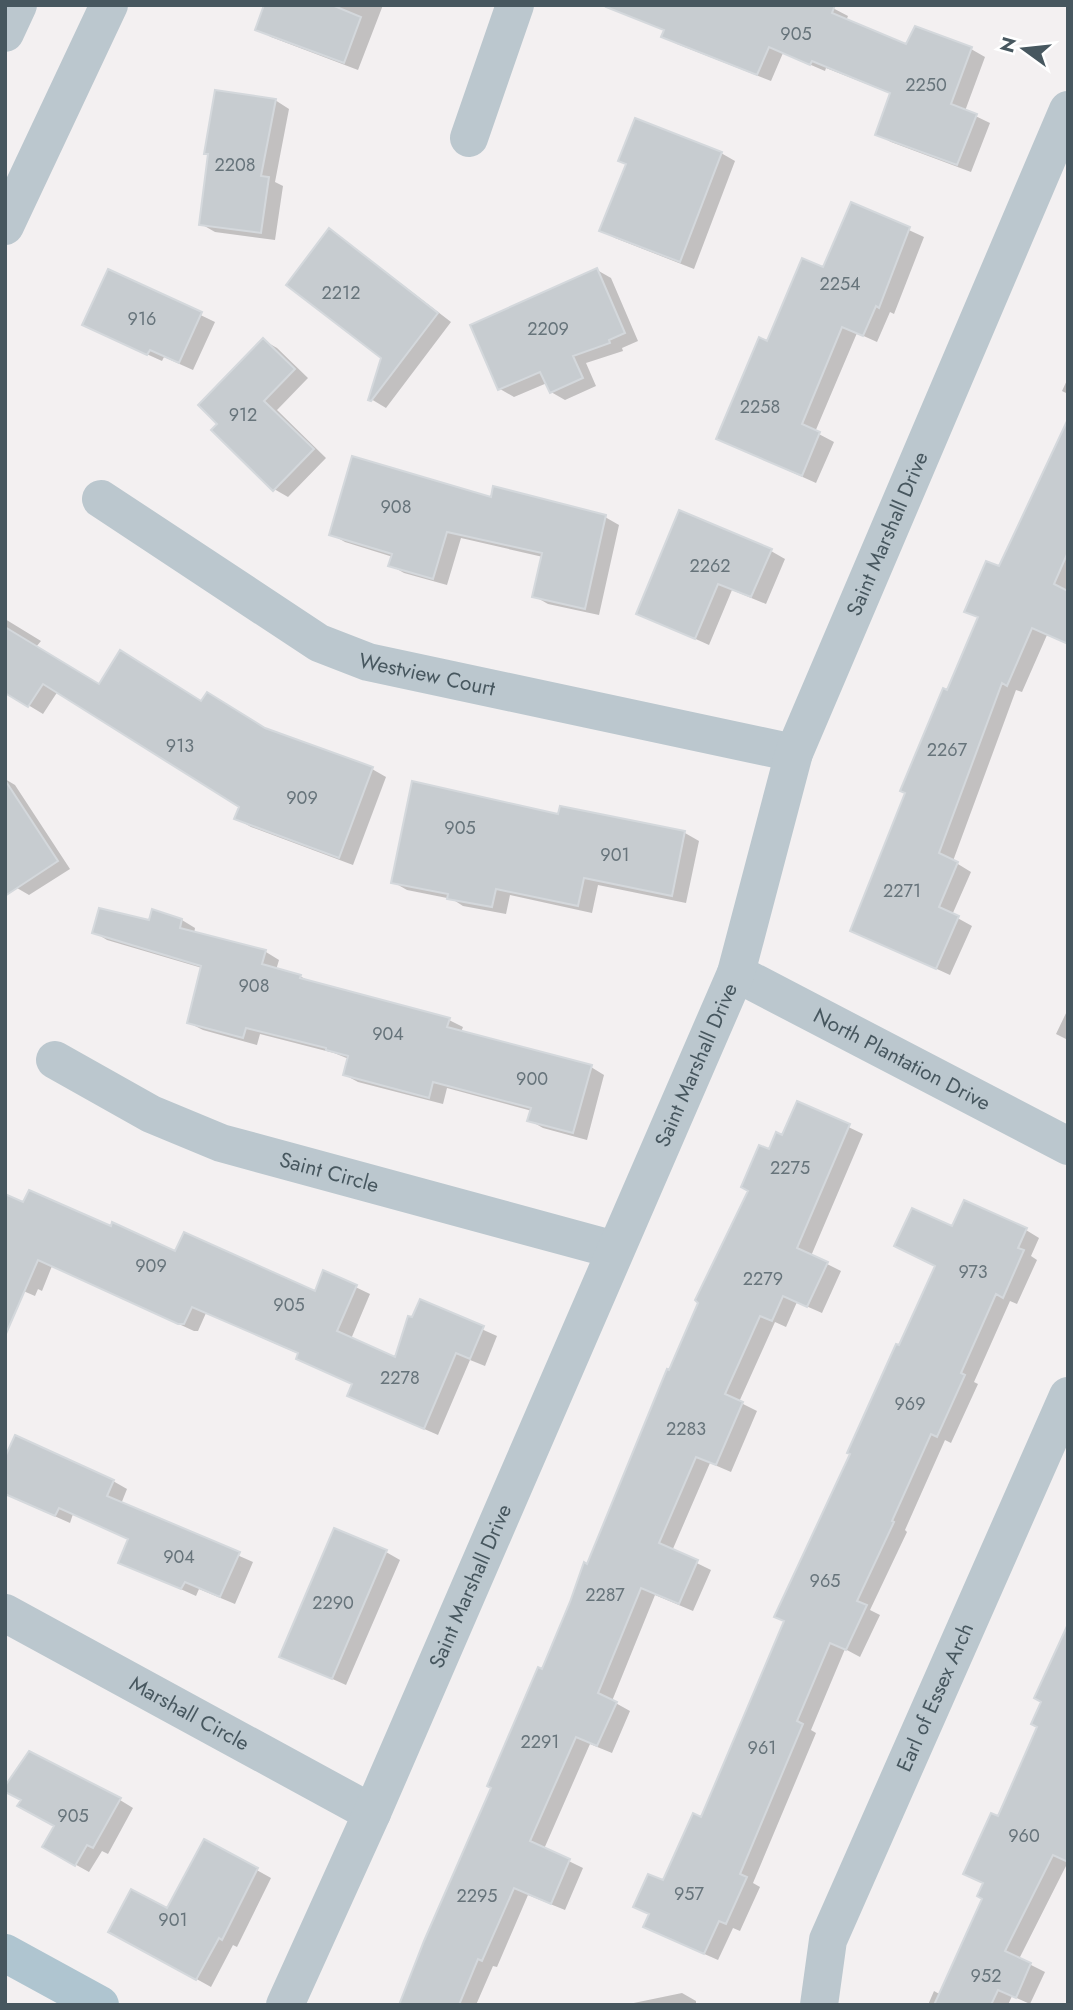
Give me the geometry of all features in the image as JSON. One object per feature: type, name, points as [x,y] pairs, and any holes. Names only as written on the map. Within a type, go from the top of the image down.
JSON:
[{"type":"main road","points":[[5,1953],[100,2005]]},
{"type":"street","points":[[5,33],[18,5]]},
{"type":"street","points":[[5,226],[109,5]]},
{"type":"street","points":[[469,138],[514,5]]},
{"type":"street","name":"Saint Marshall Drive","points":[[285,2005],[372,1813],[736,973],[794,753],[1068,110]]},
{"type":"street","name":"Westview Court","points":[[101,499],[319,643],[368,662],[794,753]]},
{"type":"street","name":"North Plantation Drive","points":[[736,973],[1068,1146]]},
{"type":"street","name":"Saint Circle","points":[[55,1060],[152,1114],[221,1143],[615,1250]]},
{"type":"street","name":"Earl of Essex Arch","points":[[818,2005],[828,1940],[1068,1396]]},
{"type":"street","name":"Marshall Circle","points":[[5,1613],[372,1813]]},
{"type":"building","points":[[264,5],[332,5],[361,17],[344,63],[255,30]]},
{"type":"building","points":[[835,5],[832,13],[906,44],[915,26],[972,47],[951,104],[977,114],[957,165],[875,135],[890,93],[812,61],[810,65],[769,47],[757,75],[661,37],[664,30],[606,7]]},
{"type":"building","points":[[215,90],[276,99],[261,176],[269,177],[261,233],[199,225],[208,154],[204,154]]},
{"type":"building","points":[[635,118],[722,152],[680,262],[599,231],[626,164],[618,161]]},
{"type":"building","points":[[851,202],[910,227],[879,308],[876,306],[863,336],[842,327],[802,424],[820,432],[802,476],[716,439],[759,337],[767,341],[802,258],[823,267]]},
{"type":"building","points":[[329,228],[438,313],[371,401],[368,400],[381,358],[286,285]]},
{"type":"building","points":[[597,268],[625,333],[609,340],[610,343],[573,356],[583,378],[550,393],[540,372],[498,390],[470,325]]},
{"type":"building","points":[[108,269],[202,312],[179,363],[150,350],[147,355],[82,325]]},
{"type":"building","points":[[263,338],[295,369],[264,401],[314,449],[273,491],[211,430],[217,424],[198,405]]},
{"type":"building","points":[[1068,419],[1068,552],[1054,584],[1068,591],[1068,644],[1032,628],[1007,686],[1002,683],[939,853],[958,862],[939,907],[959,916],[936,969],[850,931],[905,793],[900,791],[943,688],[947,690],[978,617],[964,612],[986,561],[999,566]]},
{"type":"building","points":[[352,456],[491,497],[493,486],[606,515],[585,609],[532,597],[542,553],[447,532],[433,579],[388,566],[392,554],[329,535]]},
{"type":"building","points":[[679,510],[772,549],[751,597],[718,584],[695,639],[636,614]]},
{"type":"building","points":[[5,627],[99,684],[120,650],[201,701],[207,692],[265,728],[373,767],[339,858],[234,819],[239,807],[43,684],[28,707],[5,693]]},
{"type":"building","points":[[5,780],[58,861],[5,896]]},
{"type":"building","points":[[412,781],[558,814],[560,806],[685,831],[672,896],[584,878],[578,906],[496,889],[492,907],[447,899],[448,894],[391,883]]},
{"type":"building","points":[[99,908],[149,920],[152,909],[182,919],[180,928],[266,950],[262,964],[301,975],[300,978],[450,1018],[447,1027],[592,1065],[573,1133],[527,1121],[531,1108],[433,1082],[429,1098],[343,1075],[348,1056],[326,1048],[246,1028],[243,1038],[187,1023],[201,966],[92,933]]},
{"type":"building","points":[[797,1101],[850,1124],[797,1248],[828,1262],[807,1307],[783,1296],[772,1321],[760,1316],[725,1394],[743,1402],[716,1465],[696,1457],[659,1543],[698,1560],[679,1604],[641,1588],[598,1693],[617,1702],[597,1746],[576,1737],[530,1841],[570,1859],[551,1904],[514,1888],[482,1961],[478,1959],[459,2005],[399,2005],[491,1788],[487,1786],[538,1667],[542,1669],[584,1562],[587,1564],[667,1369],[669,1370],[698,1303],[695,1300],[748,1191],[741,1187],[759,1145],[769,1149],[776,1132],[782,1135]]},
{"type":"building","points":[[29,1190],[111,1226],[112,1222],[175,1251],[184,1232],[315,1291],[323,1270],[357,1285],[337,1331],[395,1357],[408,1316],[412,1317],[420,1299],[484,1326],[470,1359],[456,1353],[424,1429],[347,1396],[352,1384],[296,1359],[298,1353],[192,1307],[184,1324],[178,1324],[38,1260],[5,1336],[5,1194],[23,1202]]},
{"type":"building","points":[[964,1200],[1027,1228],[1018,1248],[1024,1250],[1003,1298],[996,1294],[961,1373],[965,1375],[937,1437],[931,1434],[892,1521],[894,1522],[857,1601],[867,1605],[846,1650],[830,1643],[797,1721],[803,1724],[740,1874],[747,1877],[726,1924],[719,1921],[704,1954],[643,1927],[649,1914],[633,1907],[648,1874],[663,1880],[693,1813],[701,1817],[784,1621],[774,1617],[850,1454],[847,1453],[896,1344],[899,1345],[935,1266],[894,1246],[912,1208],[952,1226]]},
{"type":"building","points":[[15,1435],[114,1480],[107,1496],[240,1552],[220,1597],[185,1582],[181,1589],[118,1563],[128,1539],[59,1508],[55,1516],[5,1494],[5,1457]]},
{"type":"building","points":[[334,1528],[387,1550],[332,1679],[279,1657]]},
{"type":"building","points":[[1068,1624],[1068,1862],[1053,1855],[1005,1951],[1031,1963],[1016,1998],[998,1990],[991,2005],[934,2005],[982,1899],[977,1896],[983,1883],[963,1874],[991,1813],[998,1816],[1037,1727],[1031,1724],[1041,1702],[1034,1698]]},
{"type":"building","points":[[29,1751],[121,1798],[93,1848],[87,1845],[75,1866],[42,1847],[54,1826],[17,1806],[21,1800],[5,1792],[5,1786]]},
{"type":"building","points":[[204,1839],[258,1868],[222,1940],[219,1938],[196,1980],[108,1932],[131,1889],[167,1908]]}]
